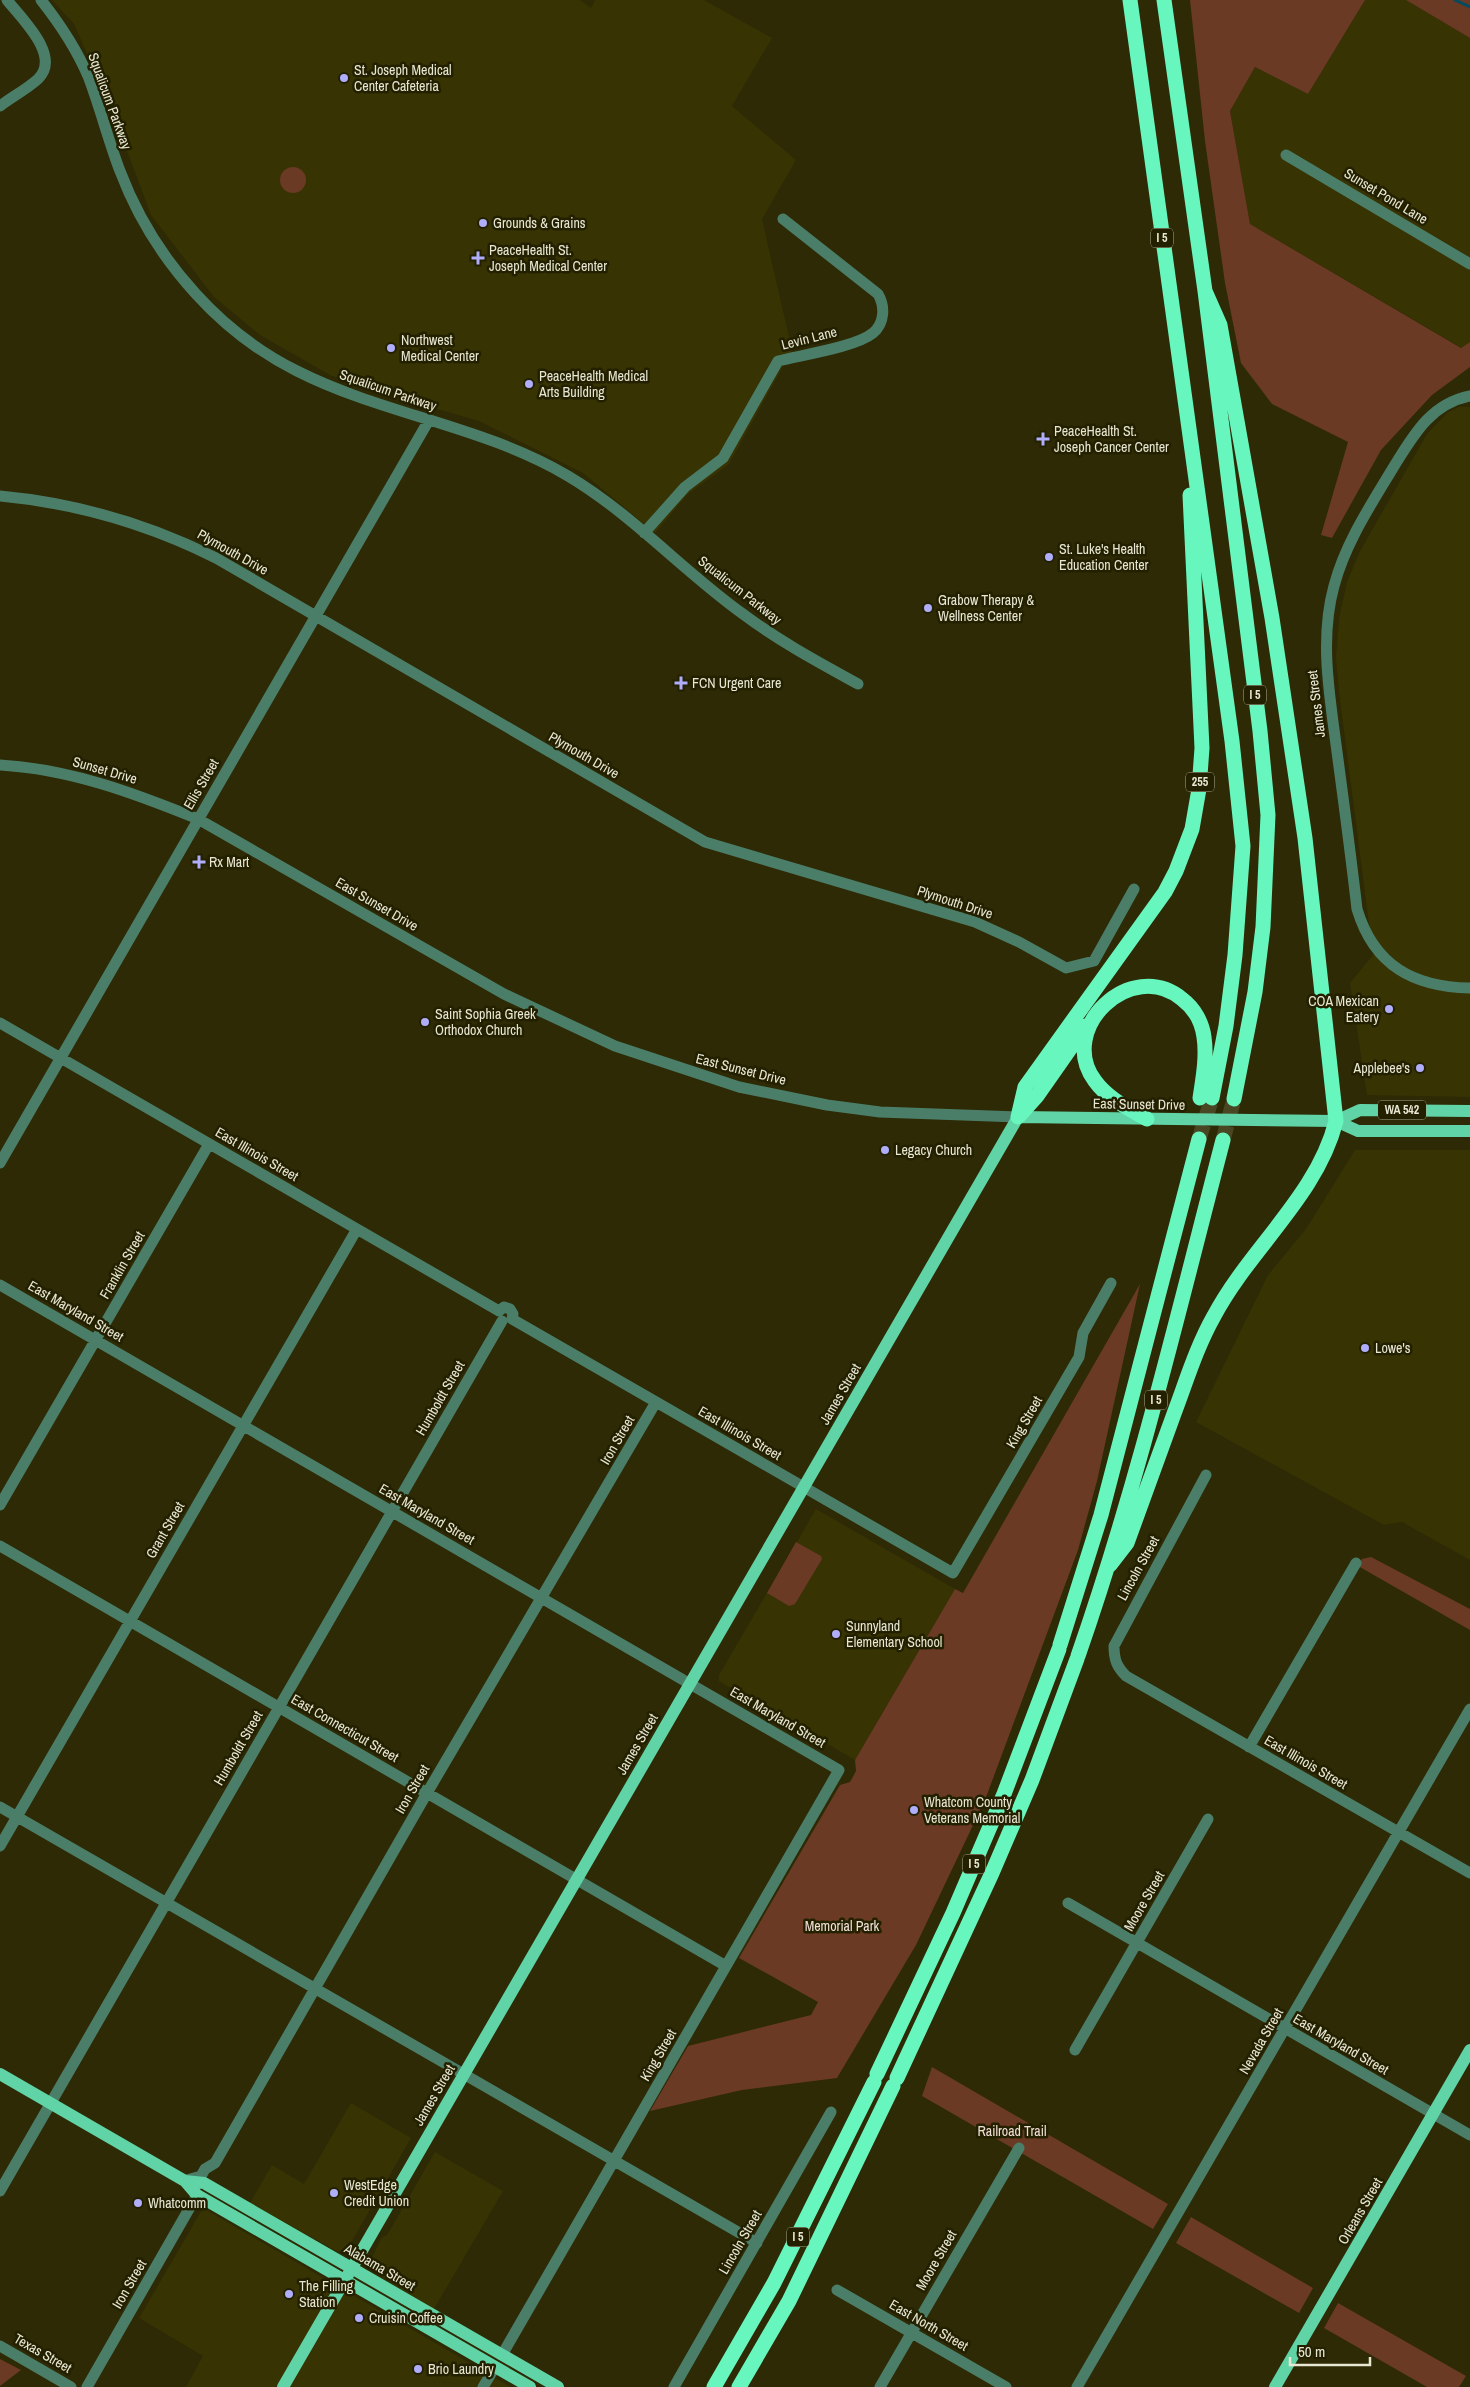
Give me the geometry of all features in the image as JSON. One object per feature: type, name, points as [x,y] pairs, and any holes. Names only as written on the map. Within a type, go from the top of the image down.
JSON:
[{"type":"highway","name":"I 5","points":[[1093,1017],[1106,1003],[1120,993],[1137,987],[1153,985],[1172,990],[1187,1002],[1198,1016],[1204,1037],[1206,1098],[1226,1026],[1235,955],[1243,846],[1232,741],[1194,476],[1130,0]]},
{"type":"highway","name":"I 5","points":[[1164,0],[1205,291],[1260,730],[1268,816],[1263,927],[1256,992],[1234,1098]]},
{"type":"highway","points":[[1110,1565],[1127,1543],[1193,1361],[1213,1316],[1238,1278],[1313,1177],[1330,1143],[1336,1121],[1305,838],[1272,618],[1220,325],[1205,291]]},
{"type":"highway","name":"255","points":[[1018,1117],[1025,1087],[1151,914],[1176,871],[1192,829],[1200,789],[1202,748],[1188,500],[1194,476]]},
{"type":"highway","points":[[1018,1117],[1037,1096],[1093,1017]]},
{"type":"highway","points":[[1093,1017],[1085,1048],[1088,1069],[1094,1079],[1110,1096],[1151,1119]]},
{"type":"highway","name":"I 5","points":[[714,2387],[774,2283],[876,2078],[1000,1803],[1060,1647],[1101,1515],[1199,1139]]},
{"type":"highway","name":"I 5","points":[[739,2387],[789,2301],[895,2082],[992,1873],[1032,1780],[1110,1565],[1145,1442],[1223,1140]]},
{"type":"main road","name":"East Sunset Drive","points":[[1336,1121],[1360,1110],[1470,1111]]},
{"type":"main road","name":"East Sunset Drive","points":[[1018,1117],[1336,1121],[1358,1131],[1470,1131]]},
{"type":"main road","name":"James Street","points":[[283,2387],[1018,1117]]},
{"type":"main road","name":"Orleans Street","points":[[1275,2387],[1470,2050]]},
{"type":"main road","name":"Alabama Street","points":[[0,2074],[185,2181],[197,2195],[530,2387]]},
{"type":"main road","name":"Alabama Street","points":[[185,2181],[204,2183],[558,2387]]},
{"type":"main road","points":[[495,2367],[506,2366],[527,2377],[541,2377]]},
{"type":"street","points":[[0,106],[38,79],[46,63],[46,56],[41,44],[7,0]]},
{"type":"street","name":"Squalicum Parkway","points":[[41,0],[78,54],[120,173],[145,225],[176,271],[197,296],[242,337],[295,370],[338,389],[513,449],[552,467],[584,487],[644,533],[742,613],[791,646],[858,684]]},
{"type":"street","name":"Sunset Pond Lane","points":[[1286,155],[1470,264]]},
{"type":"street","name":"Levin Lane","points":[[644,533],[686,487],[723,458],[778,361],[838,348],[873,333],[882,318],[883,302],[878,294],[783,220]]},
{"type":"street","name":"James Street","points":[[1470,396],[1447,403],[1432,413],[1419,428],[1369,508],[1343,559],[1334,586],[1329,607],[1326,658],[1354,881],[1361,921],[1375,947],[1386,960],[1402,972],[1421,982],[1438,987],[1470,988]]},
{"type":"street","name":"Ellis Street","points":[[0,1163],[429,420]]},
{"type":"street","name":"Plymouth Drive","points":[[0,496],[55,502],[153,530],[216,558],[705,842],[975,922],[1019,942],[1066,968],[1094,962],[1134,889]]},
{"type":"street","name":"Sunset Drive","points":[[0,765],[50,771],[87,779],[138,795],[198,819]]},
{"type":"street","name":"East Sunset Drive","points":[[198,819],[504,994],[570,1026],[631,1052],[739,1087],[827,1104],[880,1112],[1018,1117]]},
{"type":"street","name":"East Illinois Street","points":[[0,1023],[357,1229],[504,1317],[953,1573]]},
{"type":"street","name":"Franklin Street","points":[[0,1505],[209,1144]]},
{"type":"street","name":"Grant Street","points":[[0,1846],[357,1229]]},
{"type":"street","name":"King Street","points":[[953,1573],[1079,1357],[1083,1332],[1111,1283]]},
{"type":"street","name":"East Maryland Street","points":[[0,1285],[839,1770]]},
{"type":"street","name":"Humboldt Street","points":[[0,2190],[504,1317]]},
{"type":"street","name":"Iron Street","points":[[185,2181],[201,2176],[205,2169],[215,2163],[427,1793],[543,1598],[656,1402]]},
{"type":"street","name":"Lincoln Street","points":[[1126,1676],[1119,1669],[1114,1658],[1114,1646],[1206,1475]]},
{"type":"street","name":"East Connecticut Street","points":[[0,1546],[726,1966]]},
{"type":"street","points":[[1249,1746],[1356,1563]]},
{"type":"street","name":"East Illinois Street","points":[[1126,1676],[1470,1873]]},
{"type":"street","name":"Nevada Street","points":[[1078,2387],[1470,1709]]},
{"type":"street","name":"King Street","points":[[502,2355],[839,1770]]},
{"type":"street","points":[[0,1808],[757,2243]]},
{"type":"street","name":"Moore Street","points":[[1075,2050],[1208,1820]]},
{"type":"street","name":"East Maryland Street","points":[[1068,1903],[1470,2135]]},
{"type":"street","name":"Lincoln Street","points":[[674,2387],[831,2112]]},
{"type":"street","name":"Moore Street","points":[[880,2387],[1018,2148]]},
{"type":"street","name":"Iron Street","points":[[87,2387],[197,2195]]},
{"type":"street","name":"East North Street","points":[[837,2290],[1006,2387]]},
{"type":"street","name":"Texas Street","points":[[0,2346],[71,2387]]},
{"type":"street","points":[[483,2387],[495,2367]]},
{"type":"shaded area","name":"PeaceHealth St. Joseph Medical Center","points":[[52,0],[580,0],[591,8],[595,0],[704,0],[772,38],[732,106],[796,160],[762,219],[792,350],[729,464],[688,494],[655,533],[583,473],[479,421],[364,388],[330,375],[260,335],[214,297],[151,215],[114,116],[74,24]]},
{"type":"shaded area","points":[[1365,0],[1406,0],[1470,38],[1470,342],[1462,348],[1250,224],[1230,111],[1255,67],[1308,94]]},
{"type":"shaded area","points":[[1459,407],[1470,407],[1470,1097],[1367,1095],[1350,983],[1373,955],[1339,692],[1336,658],[1339,618],[1347,582],[1360,551],[1427,434],[1447,413]]},
{"type":"shaded area","points":[[1355,1150],[1470,1150],[1470,1560],[1402,1522],[1384,1525],[1196,1422],[1268,1275],[1306,1229]]},
{"type":"shaded area","name":"Sunnyland Elementary School","points":[[816,1509],[955,1589],[855,1760],[719,1681],[719,1675]]},
{"type":"shaded area","points":[[351,2103],[411,2138],[348,2248],[338,2252],[250,2203],[272,2165],[304,2184]]},
{"type":"shaded area","points":[[435,2152],[503,2191],[434,2309],[376,2274],[370,2266],[370,2261],[382,2237],[387,2235]]},
{"type":"shaded area","points":[[203,2208],[511,2387],[186,2387],[203,2356],[139,2318]]},
{"type":"green space","points":[[1190,0],[1365,0],[1308,94],[1255,67],[1230,111],[1250,224],[1461,348],[1470,342],[1470,367],[1432,395],[1381,450],[1332,538],[1321,535],[1348,442],[1272,404],[1241,363],[1225,283],[1205,141]]},
{"type":"green space","points":[[1406,0],[1470,0],[1470,38]]},
{"type":"green space","points":[[293,167],[302,171],[306,180],[302,189],[293,193],[284,189],[280,180],[284,171]]},
{"type":"green space","name":"Memorial Park","points":[[1140,1284],[1097,1481],[1078,1550],[985,1800],[916,1945],[837,2078],[742,2090],[650,2111],[688,2046],[811,2015],[818,2002],[739,1958],[840,1785],[850,1782],[856,1771],[855,1760],[955,1589],[963,1593]]},
{"type":"green space","points":[[796,1542],[821,1556],[822,1559],[795,1604],[789,1606],[767,1593]]},
{"type":"green space","points":[[1371,1557],[1470,1609],[1470,1630],[1358,1566],[1362,1559]]},
{"type":"green space","name":"Railroad Trail","points":[[932,2067],[1168,2204],[1153,2229],[922,2096]]},
{"type":"green space","points":[[1191,2217],[1313,2288],[1299,2313],[1176,2243]]},
{"type":"green space","points":[[1338,2303],[1466,2376],[1459,2387],[1427,2387],[1324,2328]]},
{"type":"green space","points":[[0,2359],[21,2370],[0,2386]]},
{"type":"waterway","points":[[1455,0],[1470,7]]},
{"type":"tunnel","points":[[1199,1139],[1212,1098]]},
{"type":"tunnel","points":[[1223,1140],[1234,1099]]},
{"type":"place","name":"St. Joseph Medical Center Cafeteria","points":[[344,78]]},
{"type":"place","name":"Grounds & Grains","points":[[483,223]]},
{"type":"place","name":"PeaceHealth St. Joseph Medical Center","points":[[478,258]]},
{"type":"place","name":"Northwest Medical Center","points":[[391,348]]},
{"type":"place","name":"PeaceHealth Medical Arts Building","points":[[529,384]]},
{"type":"place","name":"PeaceHealth St. Joseph Cancer Center","points":[[1043,439]]},
{"type":"place","name":"St. Luke's Health Education Center","points":[[1049,557]]},
{"type":"place","name":"Grabow Therapy & Wellness Center","points":[[928,608]]},
{"type":"place","name":"FCN Urgent Care","points":[[681,683]]},
{"type":"place","name":"Rx Mart","points":[[199,862]]},
{"type":"place","name":"COA Mexican Eatery","points":[[1389,1009]]},
{"type":"place","name":"Saint Sophia Greek Orthodox Church","points":[[425,1022]]},
{"type":"place","name":"Applebee's","points":[[1420,1068]]},
{"type":"place","name":"Legacy Church","points":[[885,1150]]},
{"type":"place","name":"Lowe's","points":[[1365,1348]]},
{"type":"place","name":"Sunnyland Elementary School","points":[[836,1634]]},
{"type":"place","name":"Whatcom County Veterans Memorial","points":[[914,1810]]},
{"type":"place","name":"WestEdge Credit Union","points":[[334,2193]]},
{"type":"place","name":"Whatcomm","points":[[138,2203]]},
{"type":"place","name":"The Filling Station","points":[[289,2294]]},
{"type":"place","name":"Cruisin Coffee","points":[[359,2318]]},
{"type":"place","name":"Brio Laundry","points":[[418,2369]]}]
